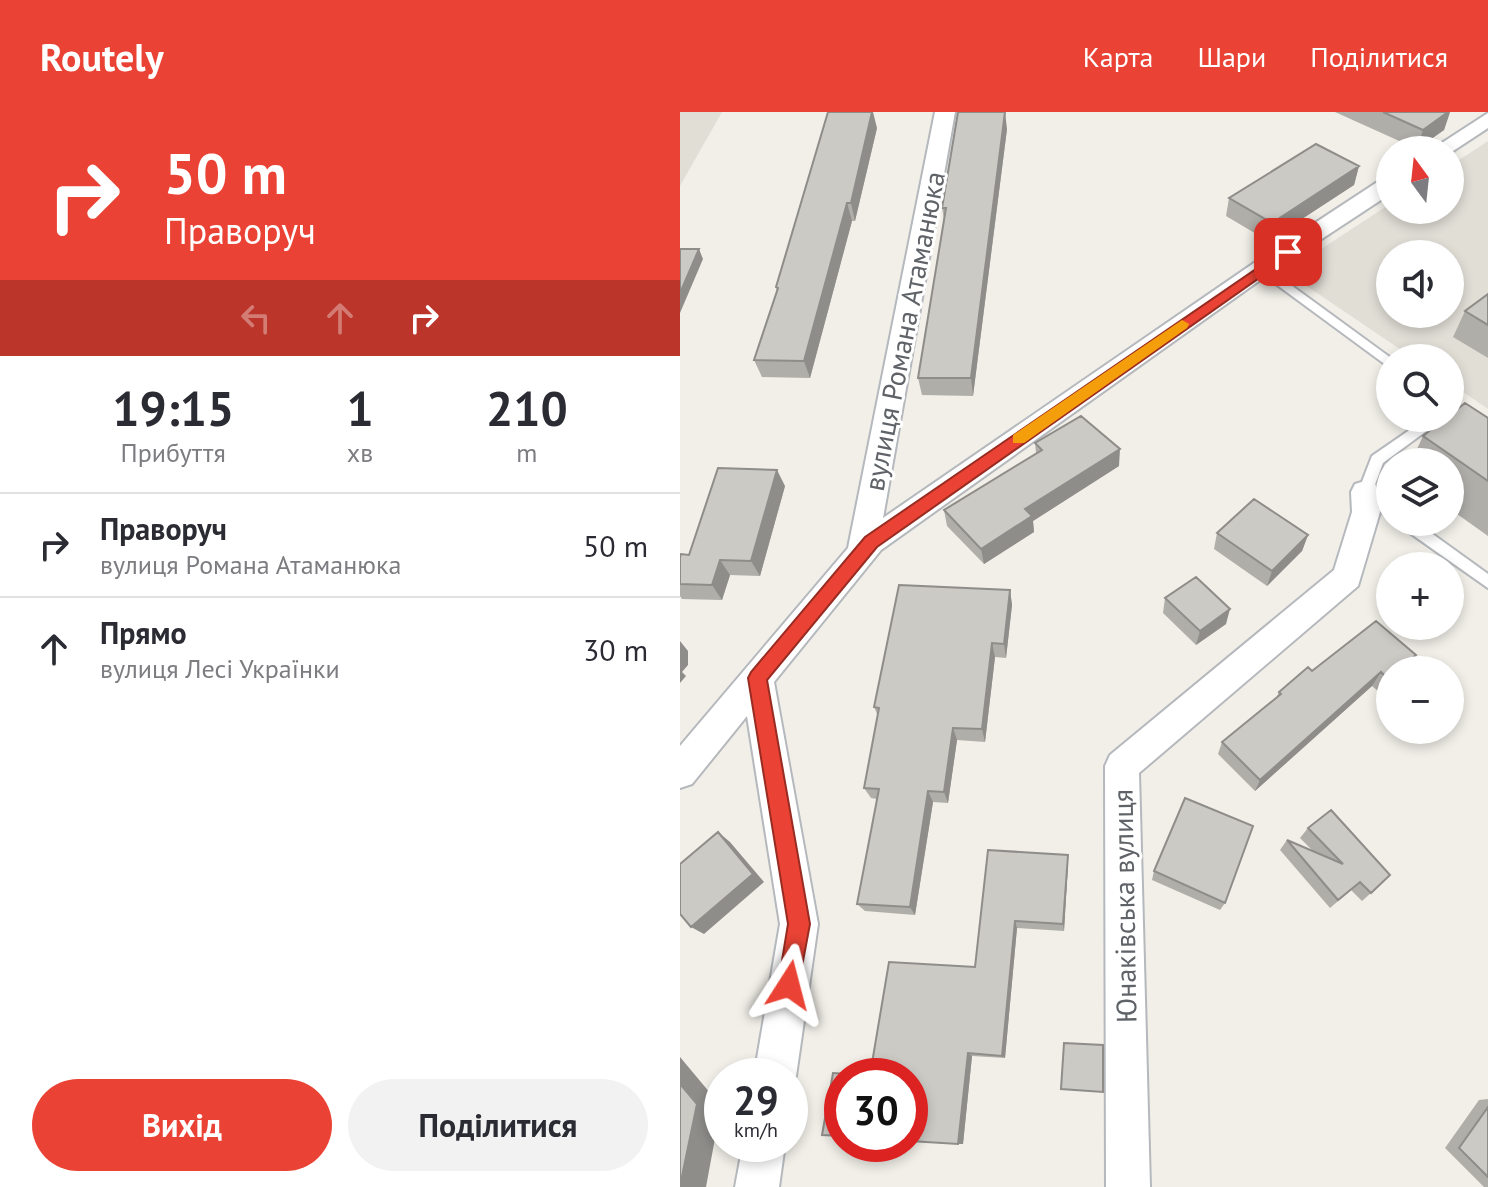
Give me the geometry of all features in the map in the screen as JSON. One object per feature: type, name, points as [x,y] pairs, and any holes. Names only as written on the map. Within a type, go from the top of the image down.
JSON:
[{"type":"street","name":"вулиця Романа Атаманюка","points":[[680,772],[862,552],[945,112]]},
{"type":"street","points":[[1471,112],[1488,119]]},
{"type":"street","points":[[1462,136],[1488,119]]},
{"type":"street","points":[[862,552],[871,542],[1262,268],[1376,193]]},
{"type":"street","name":"Юнаківська вулиця","points":[[1128,1187],[1122,766],[1347,577],[1366,512],[1376,504]]},
{"type":"street","points":[[757,678],[799,924],[778,1058]]},
{"type":"street","points":[[757,1187],[761,1162]]},
{"type":"lane","points":[[1262,268],[1376,354]]},
{"type":"lane","points":[[1394,448],[1417,432]]},
{"type":"lane","points":[[1424,536],[1488,582]]},
{"type":"shaded area","points":[[680,112],[722,112],[680,186]]},
{"type":"shaded area","points":[[1488,141],[1488,409],[1464,393],[1464,344],[1392,344],[1286,272],[1376,213],[1376,224],[1464,224],[1464,157]]},
{"type":"building","points":[[828,112],[872,112],[851,203],[847,203],[804,361],[754,360],[778,288]]},
{"type":"building","points":[[958,112],[1005,112],[971,378],[918,378],[946,208],[942,208]]},
{"type":"building","points":[[1383,112],[1448,112],[1423,130]]},
{"type":"building","points":[[1316,144],[1359,166],[1272,223],[1229,198]]},
{"type":"building","points":[[680,249],[699,249],[680,293]]},
{"type":"building","points":[[1488,294],[1488,325],[1465,311]]},
{"type":"building","points":[[1464,404],[1488,418],[1488,481],[1464,464],[1464,448],[1440,448],[1423,436],[1428,432],[1464,432]]},
{"type":"building","points":[[1081,416],[1120,449],[1025,509],[1032,516],[981,549],[944,510],[1042,450],[1035,443]]},
{"type":"building","points":[[718,468],[777,470],[751,561],[720,560],[712,585],[680,584],[680,557],[681,554],[689,555]]},
{"type":"building","points":[[1254,499],[1308,535],[1272,571],[1217,533]]},
{"type":"building","points":[[1196,577],[1230,609],[1200,631],[1165,598]]},
{"type":"building","points":[[899,585],[1010,590],[1004,644],[992,643],[982,729],[953,728],[944,792],[928,791],[910,907],[857,904],[879,789],[864,788],[879,708],[874,707]]},
{"type":"building","points":[[1376,621],[1376,640],[1398,640],[1416,655],[1376,656],[1376,676],[1260,780],[1222,742],[1281,694],[1279,692],[1308,667],[1312,671]]},
{"type":"building","points":[[1185,798],[1253,826],[1225,903],[1154,871]]},
{"type":"building","points":[[1331,810],[1390,875],[1371,893],[1360,882],[1338,900],[1287,840],[1343,864],[1308,828]]},
{"type":"building","points":[[718,832],[753,874],[691,927],[680,914],[680,864]]},
{"type":"building","points":[[988,850],[1068,855],[1063,924],[1015,921],[1002,1056],[968,1053],[958,1144],[928,1142],[928,1058],[873,1058],[889,962],[975,967]]},
{"type":"building","points":[[1064,1043],[1103,1045],[1103,1092],[1061,1089]]},
{"type":"building","points":[[680,1084],[697,1104],[680,1186]]},
{"type":"building","points":[[1488,1107],[1488,1177],[1459,1148]]},
{"type":"slow traffic","points":[[1019,439],[1182,324]]},
{"type":"route","points":[[789,985],[799,924],[757,678],[871,542],[1288,252]]}]
